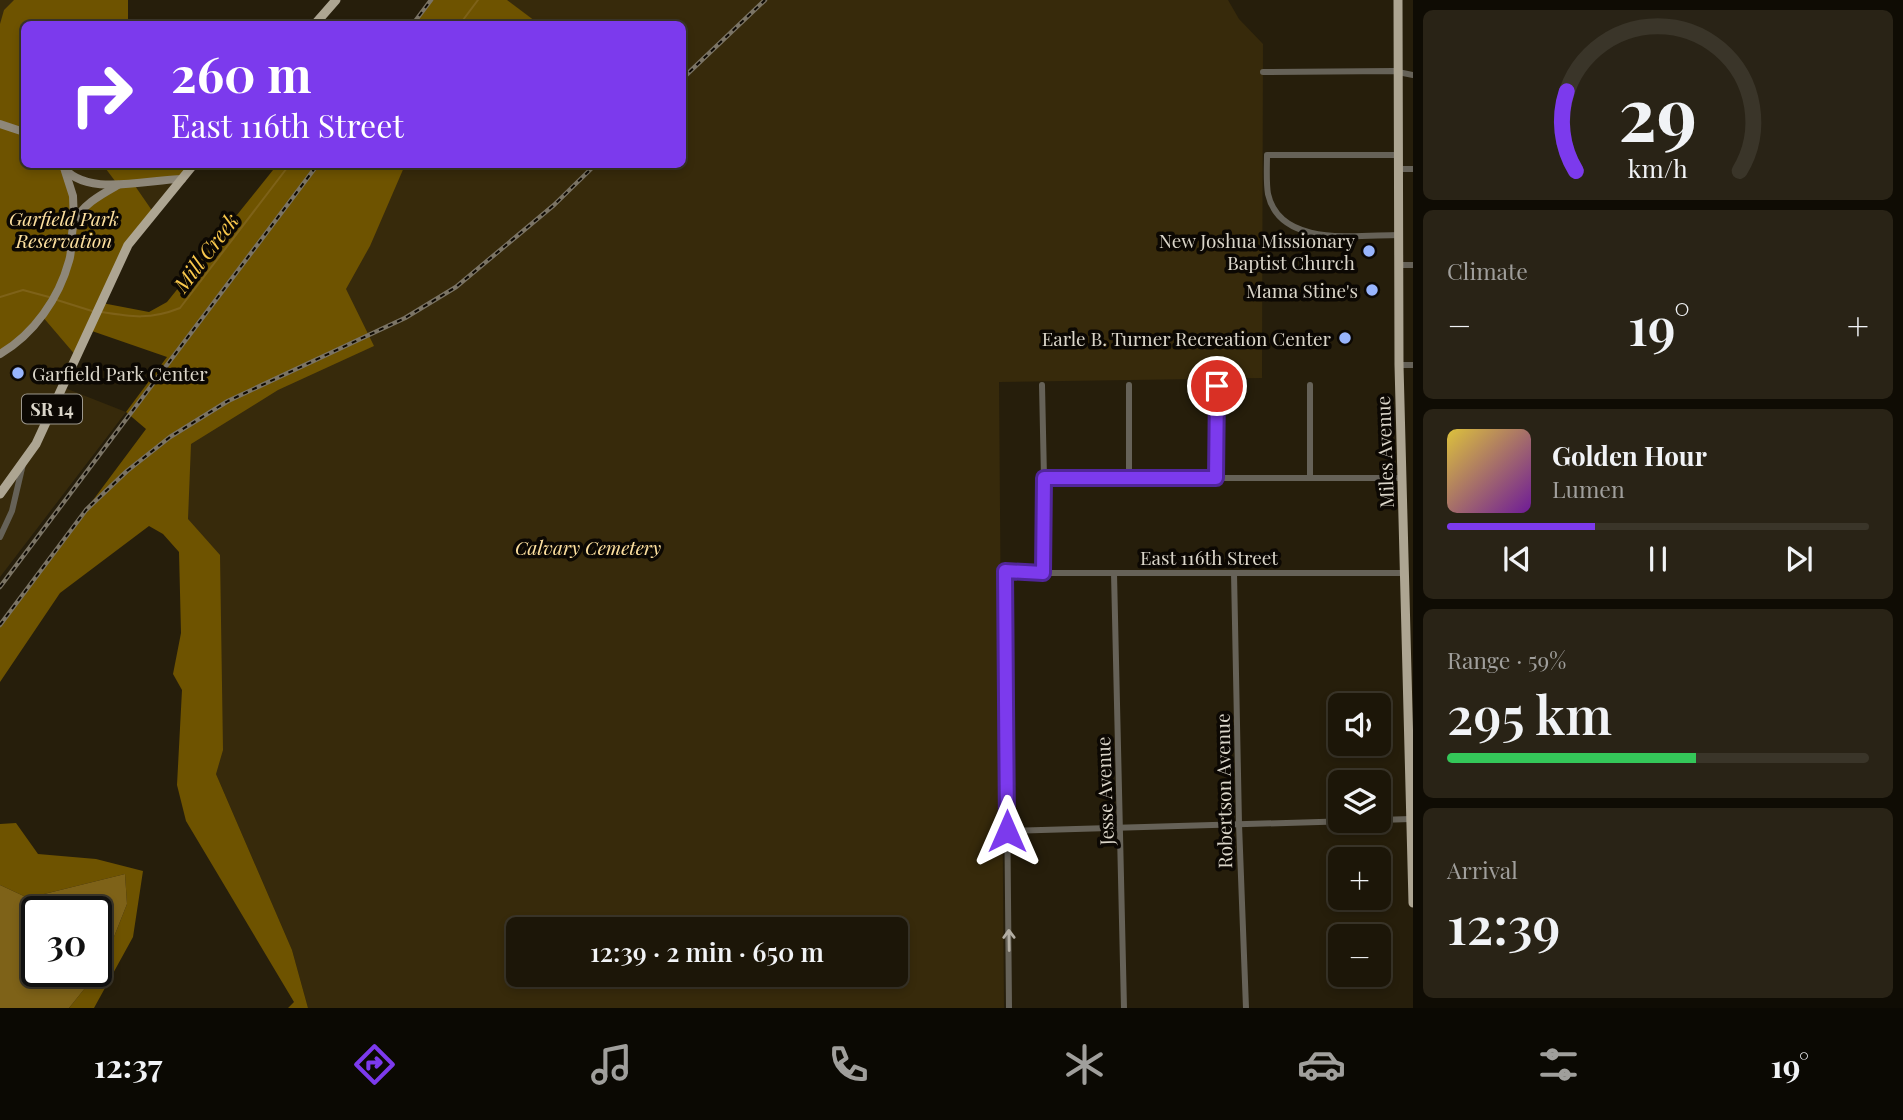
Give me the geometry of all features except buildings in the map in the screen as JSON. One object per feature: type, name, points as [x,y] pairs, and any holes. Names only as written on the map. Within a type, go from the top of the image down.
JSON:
[{"type":"main road","points":[[318,21],[336,0]]},
{"type":"main road","name":"Miles Avenue","points":[[1398,0],[1399,365],[1401,473],[1409,573],[1413,903]]},
{"type":"main road","name":"SR 14","points":[[0,494],[36,444],[128,245],[191,168]]},
{"type":"street","points":[[1263,72],[1413,75]]},
{"type":"street","points":[[0,124],[21,131]]},
{"type":"street","points":[[1398,155],[1267,155],[1268,194],[1276,211],[1289,225],[1305,233],[1321,235],[1399,235]]},
{"type":"street","points":[[0,354],[34,327],[56,294],[70,258],[74,223],[73,196],[63,168]]},
{"type":"street","points":[[64,168],[79,180],[96,184],[118,185],[181,179]]},
{"type":"street","points":[[1398,169],[1413,169]]},
{"type":"street","points":[[74,223],[89,203],[118,185]]},
{"type":"street","points":[[1399,265],[1413,265]]},
{"type":"street","points":[[1399,365],[1413,365]]},
{"type":"street","points":[[1042,385],[1043,573]]},
{"type":"street","points":[[1129,385],[1129,478]]},
{"type":"street","points":[[1310,385],[1310,478]]},
{"type":"street","points":[[1216,478],[1217,386]]},
{"type":"street","points":[[0,537],[12,512],[23,463]]},
{"type":"street","points":[[1044,478],[1310,478],[1401,473],[1413,468]]},
{"type":"street","name":"East 116th Street","points":[[1007,831],[1005,571],[1409,573]]},
{"type":"street","name":"Jesse Avenue","points":[[1114,573],[1124,1008]]},
{"type":"street","name":"Robertson Avenue","points":[[1234,573],[1246,1008]]},
{"type":"street","points":[[1391,820],[1411,819]]},
{"type":"street","points":[[1009,1008],[1007,831],[1328,822]]},
{"type":"green space","name":"Garfield Park Reservation","points":[[0,0],[69,0],[30,21],[21,21],[21,168],[190,168],[133,234],[65,388],[126,412],[0,577]]},
{"type":"green space","points":[[14,0],[128,0],[128,21],[21,21],[21,127],[17,128],[21,130],[21,168],[63,168],[74,221],[89,203],[118,185],[105,168],[191,168],[182,179],[133,183],[153,212],[128,245],[102,303],[149,312],[167,302],[275,168],[404,168],[370,246],[346,289],[374,346],[278,390],[191,444],[188,519],[220,555],[223,750],[216,774],[292,950],[308,1008],[288,1008],[294,1002],[186,821],[177,785],[182,690],[173,674],[181,633],[179,552],[163,534],[149,526],[60,593],[0,682],[0,625],[146,429],[126,412],[167,357],[89,330],[77,357],[42,316],[0,354],[0,24],[4,10]]},
{"type":"green space","points":[[431,0],[507,0],[535,21],[415,21]]},
{"type":"green space","name":"Calvary Cemetery","points":[[459,0],[1228,0],[1239,19],[1263,44],[1262,378],[999,382],[1004,1008],[308,1008],[292,950],[216,774],[205,566],[146,428],[334,168],[686,168],[686,21],[442,21]]},
{"type":"green space","points":[[16,823],[38,854],[96,859],[143,871],[133,937],[112,975],[112,942],[127,904],[125,874],[36,896],[24,896],[0,885],[0,824]]},
{"type":"green space","points":[[86,987],[106,987],[94,1008],[69,1008]]},
{"type":"shaded area","points":[[125,874],[127,904],[112,942],[112,896],[36,896]]},
{"type":"shaded area","points":[[0,885],[24,896],[21,896],[21,987],[86,987],[69,1008],[0,1008]]},
{"type":"waterway","name":"Mill Creek","points":[[462,21],[478,0]]},
{"type":"waterway","name":"Mill Creek","points":[[101,312],[141,316],[180,308],[287,168]]},
{"type":"waterway","name":"Mill Creek","points":[[0,297],[23,290],[49,297]]},
{"type":"waterway","name":"Mill Creek","points":[[57,300],[92,311]]},
{"type":"railway","points":[[415,21],[431,0]]},
{"type":"railway","points":[[686,75],[765,0]]},
{"type":"railway","points":[[0,587],[315,168]]},
{"type":"railway","points":[[0,625],[86,510],[127,471],[170,437],[228,401],[405,318],[456,287],[554,205],[592,168]]},
{"type":"place","name":"New Joshua Missionary Baptist Church","points":[[1369,251]]},
{"type":"place","name":"Mama Stine's","points":[[1372,290]]},
{"type":"place","name":"Earle B. Turner Recreation Center","points":[[1345,338]]},
{"type":"place","name":"Garfield Park Center","points":[[18,373]]},
{"type":"route","points":[[1007,831],[1005,571],[1043,573],[1044,478],[1216,478],[1217,386]]}]
